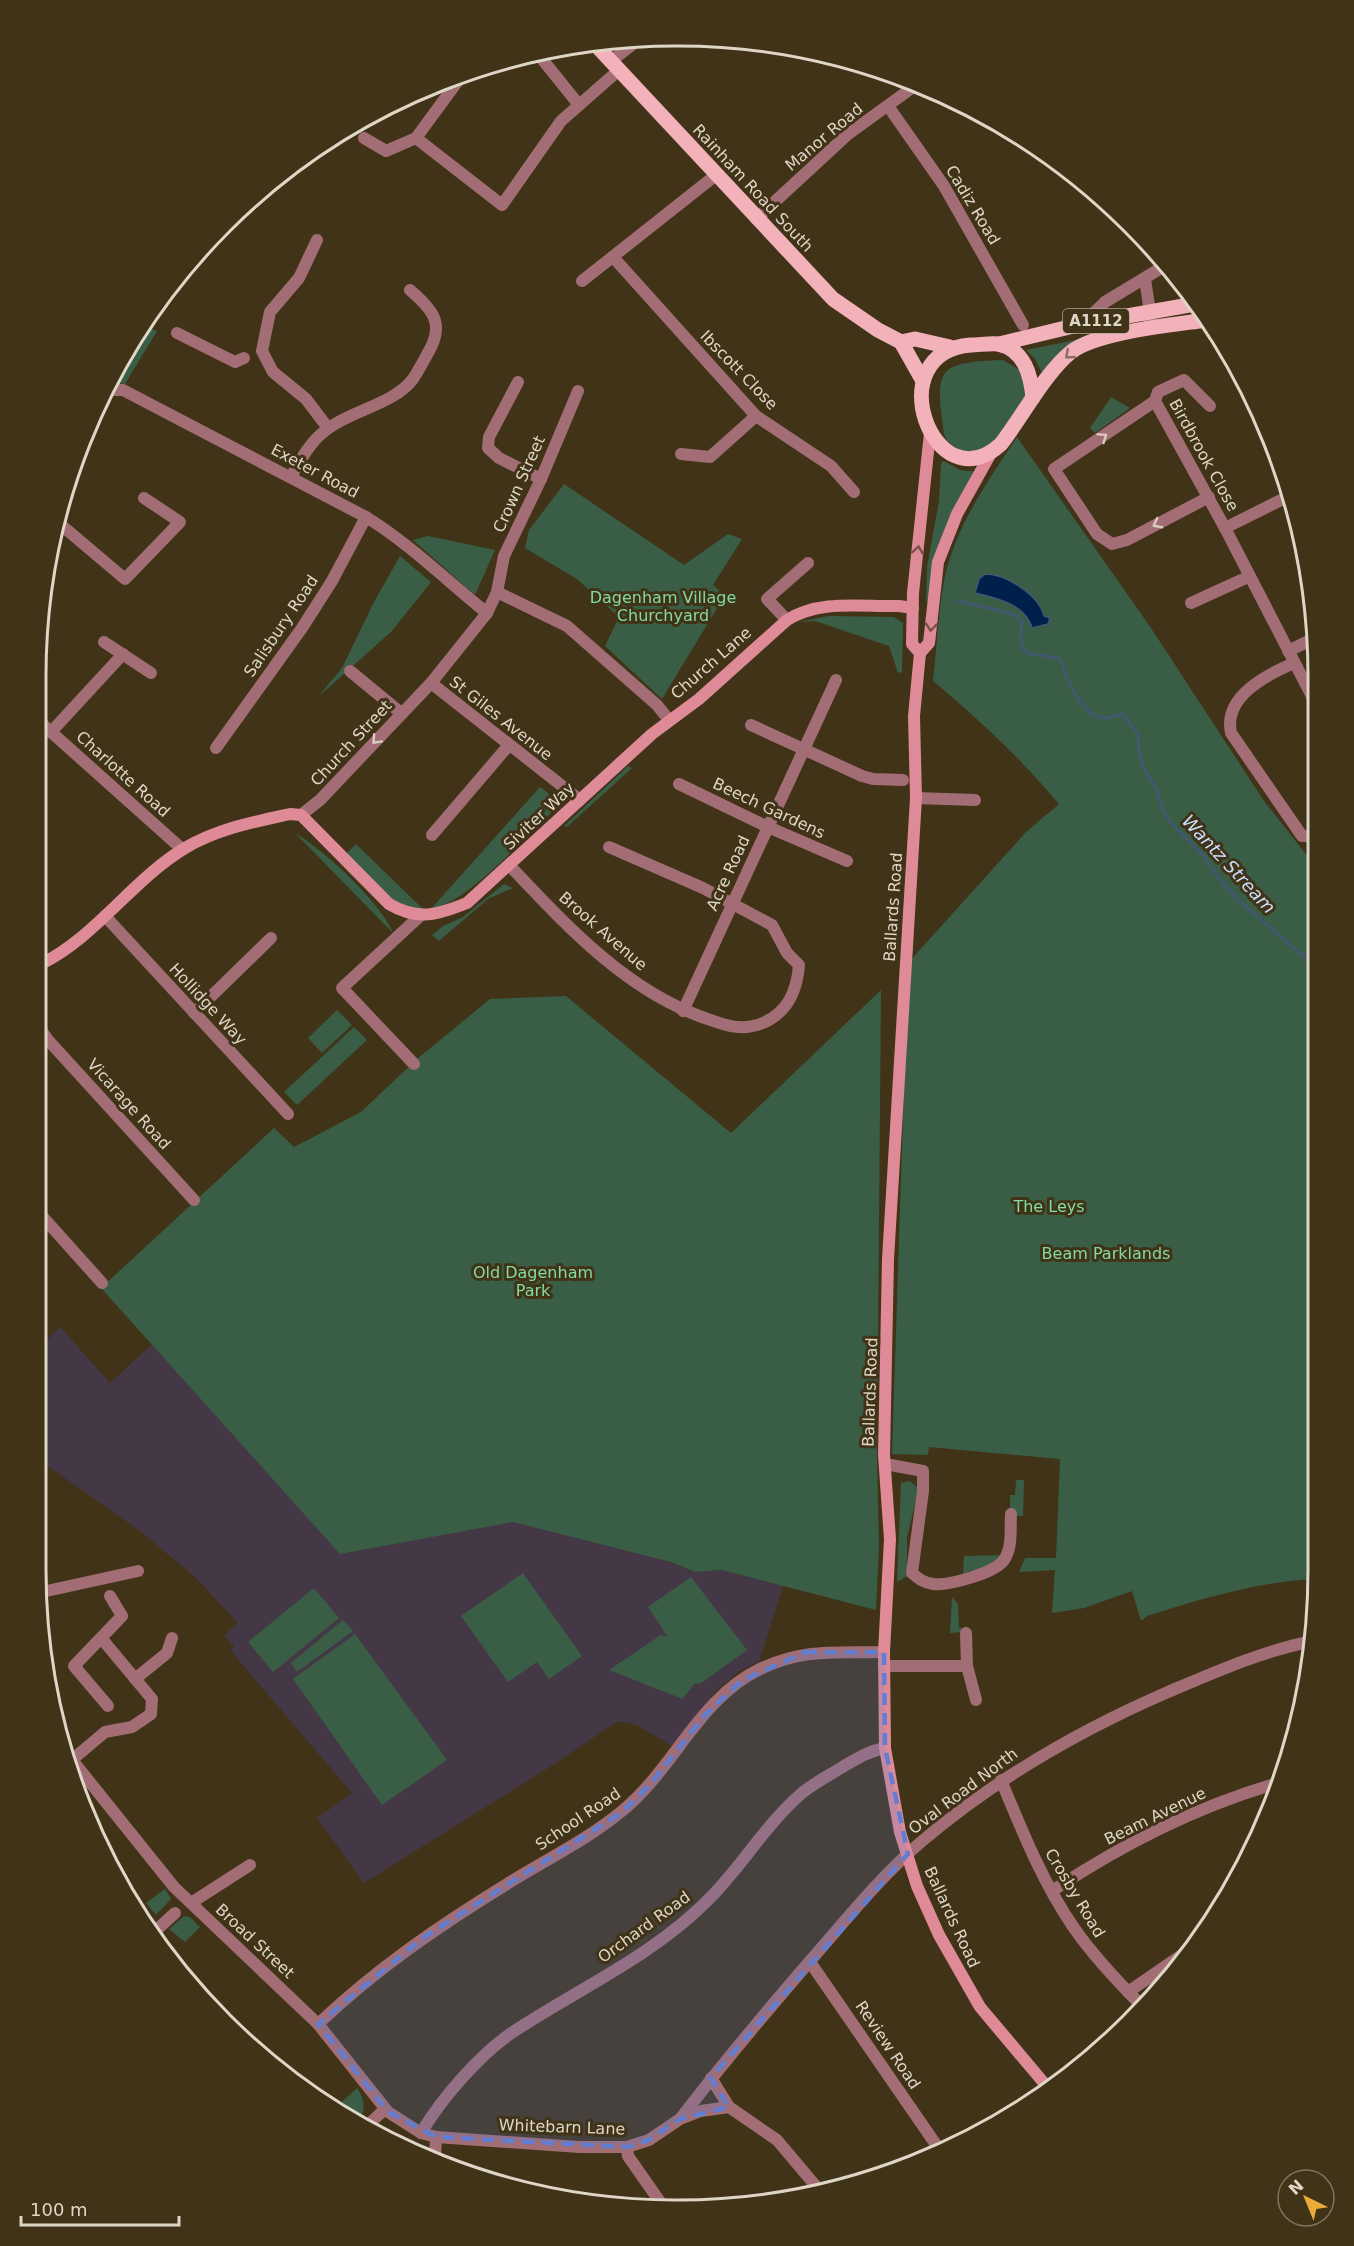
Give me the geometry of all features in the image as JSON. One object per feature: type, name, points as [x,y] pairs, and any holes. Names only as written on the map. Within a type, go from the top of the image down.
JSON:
[{"type":"main road","name":"Rainham Road South","points":[[602,51],[833,299],[878,330],[902,342],[915,339],[950,347]]},
{"type":"main road","name":"A1112","points":[[950,347],[999,344],[1082,324],[1186,306]]},
{"type":"main road","name":"A1112","points":[[992,453],[1064,359],[1080,346],[1149,329],[1197,321]]},
{"type":"main road","points":[[902,342],[923,381]]},
{"type":"main road","points":[[999,344],[1023,360],[1028,369],[1033,398]]},
{"type":"main road","points":[[950,347],[929,366],[923,381],[922,404],[926,423],[940,448],[954,457],[974,458],[992,453]]},
{"type":"main road","name":"Ballards Road","points":[[920,653],[912,644],[913,608],[930,433]]},
{"type":"main road","name":"Ballards Road","points":[[992,453],[947,535],[938,562],[929,644],[920,653],[914,716],[916,798],[891,1191],[885,1464],[890,1539],[884,1652],[885,1748],[897,1816],[917,1886],[939,1935],[980,2007],[1043,2081]]},
{"type":"main road","points":[[913,608],[925,600],[935,587]]},
{"type":"main road","name":"Church Lane","points":[[669,720],[699,699],[787,620],[801,611],[816,607],[899,606],[913,608]]},
{"type":"main road","name":"Siviter Way","points":[[301,815],[389,904],[406,914],[445,912],[467,903],[669,720]]},
{"type":"main road","points":[[46,962],[68,948],[182,849],[209,835],[239,825],[290,814],[301,815]]},
{"type":"street","points":[[417,138],[502,205],[561,121],[579,105],[630,49]]},
{"type":"street","points":[[544,61],[579,105]]},
{"type":"street","points":[[364,138],[386,151],[417,138],[453,88]]},
{"type":"street","name":"Manor Road","points":[[756,219],[848,135],[908,90]]},
{"type":"street","name":"Cadiz Road","points":[[888,105],[944,186],[1023,325]]},
{"type":"street","points":[[582,281],[716,175]]},
{"type":"street","points":[[317,240],[299,278],[270,312],[262,351],[273,372],[306,399],[328,428]]},
{"type":"street","name":"Ibscott Close","points":[[613,257],[756,416],[831,466],[854,492]]},
{"type":"street","points":[[1082,324],[1106,302],[1158,270]]},
{"type":"street","points":[[1145,279],[1150,312],[1149,329]]},
{"type":"street","points":[[291,477],[307,448],[328,428],[396,393],[412,380],[437,336],[436,320],[424,303],[410,290]]},
{"type":"street","points":[[177,333],[234,362],[244,358]]},
{"type":"street","name":"Birdbrook Close","points":[[1210,406],[1184,380],[1158,392],[1155,401],[1209,497],[1248,577],[1308,689]]},
{"type":"street","points":[[518,382],[489,437],[488,448],[499,458],[541,479]]},
{"type":"street","name":"Exeter Road","points":[[116,390],[123,390],[366,517],[399,537],[435,571],[488,613]]},
{"type":"street","name":"Crown Street","points":[[497,592],[504,556],[541,479],[578,391]]},
{"type":"street","points":[[1155,401],[1054,470],[1097,534],[1112,544],[1127,540],[1209,497]]},
{"type":"street","points":[[681,454],[710,457],[756,416]]},
{"type":"street","points":[[65,528],[125,579],[180,522],[144,498]]},
{"type":"street","points":[[1225,528],[1282,500]]},
{"type":"street","name":"Salisbury Road","points":[[216,748],[302,628],[332,581],[366,517]]},
{"type":"street","points":[[787,620],[767,599],[808,563]]},
{"type":"street","points":[[1191,603],[1248,577]]},
{"type":"street","name":"Church Street","points":[[301,815],[320,800],[431,683],[488,613],[497,592]]},
{"type":"street","name":"Church Lane","points":[[497,592],[567,626],[657,705],[669,720]]},
{"type":"street","points":[[104,642],[151,673]]},
{"type":"street","points":[[1306,645],[1237,700],[1230,712],[1229,723],[1231,733],[1302,836],[1308,836]]},
{"type":"street","points":[[46,728],[123,654]]},
{"type":"street","points":[[350,671],[401,713]]},
{"type":"street","name":"Acre Road","points":[[683,1011],[730,903],[836,680]]},
{"type":"street","name":"St Giles Avenue","points":[[431,683],[580,800]]},
{"type":"street","points":[[751,725],[862,776],[873,779],[903,780]]},
{"type":"street","name":"Charlotte Road","points":[[46,728],[182,849]]},
{"type":"street","points":[[432,835],[509,746]]},
{"type":"street","name":"Beech Gardens","points":[[679,783],[768,827],[847,861]]},
{"type":"street","points":[[916,798],[975,800]]},
{"type":"street","name":"Brook Avenue","points":[[509,866],[553,912],[612,965],[664,1002],[683,1011],[740,1029],[775,1018],[790,1001],[798,983],[799,965],[787,953],[772,925],[609,847]]},
{"type":"street","points":[[414,1064],[342,988],[421,915]]},
{"type":"street","name":"Hollidge Way","points":[[105,916],[288,1114]]},
{"type":"street","points":[[194,1013],[271,938]]},
{"type":"street","name":"Vicarage Road","points":[[46,1037],[194,1200]]},
{"type":"street","points":[[46,1220],[102,1283]]},
{"type":"street","points":[[885,1464],[923,1471],[923,1491],[912,1573],[921,1581],[934,1584],[960,1580],[998,1566],[1010,1548],[1011,1514]]},
{"type":"street","points":[[47,1591],[138,1571]]},
{"type":"street","points":[[108,1706],[74,1666],[122,1616],[110,1596]]},
{"type":"street","points":[[966,1632],[967,1666],[976,1700]]},
{"type":"street","points":[[135,1679],[167,1653],[172,1638]]},
{"type":"street","points":[[74,1752],[105,1732],[132,1727],[151,1714],[152,1699],[102,1639]]},
{"type":"street","name":"Oval Road North","points":[[711,2078],[810,1962],[908,1854],[1001,1780],[1046,1751],[1143,1703],[1270,1651],[1303,1643]]},
{"type":"street","name":"School Road","points":[[318,2024],[358,1987],[424,1937],[622,1812],[652,1782],[704,1716],[741,1681],[759,1669],[806,1652],[884,1652]]},
{"type":"street","points":[[884,1666],[967,1666]]},
{"type":"street","name":"Orchard Road","points":[[421,2133],[429,2119],[485,2054],[512,2032],[631,1960],[667,1935],[729,1879],[762,1836],[803,1793],[871,1751],[885,1748]]},
{"type":"street","name":"Broad Street","points":[[78,1767],[174,1887],[318,2024],[385,2109],[421,2133],[436,2137]]},
{"type":"street","name":"Crosby Road","points":[[1001,1780],[1029,1846],[1073,1927],[1099,1961],[1137,2001]]},
{"type":"street","name":"Beam Avenue","points":[[1052,1891],[1102,1860],[1179,1820],[1269,1786]]},
{"type":"street","points":[[191,1903],[250,1865]]},
{"type":"street","points":[[159,1928],[175,1913]]},
{"type":"street","name":"Review Road","points":[[810,1962],[935,2144]]},
{"type":"street","points":[[1128,1992],[1167,1965]]},
{"type":"street","points":[[711,2078],[729,2107],[777,2140],[814,2184]]},
{"type":"street","name":"Whitebarn Lane","points":[[680,2119],[711,2078]]},
{"type":"street","name":"Whitebarn Lane","points":[[436,2137],[579,2147],[627,2147],[649,2140],[680,2119],[701,2111],[729,2107]]},
{"type":"street","points":[[373,2121],[385,2109]]},
{"type":"street","points":[[435,2152],[436,2137]]},
{"type":"street","points":[[627,2147],[628,2156],[658,2199]]},
{"type":"highlighted area","points":[[805,1652],[884,1652],[885,1748],[908,1854],[711,2078],[729,2107],[680,2119],[649,2140],[627,2147],[436,2137],[388,2112],[318,2024],[424,1937],[622,1812],[652,1782],[704,1716],[741,1681]]},
{"type":"shaded area","points":[[60,1327],[110,1383],[152,1344],[341,1554],[513,1521],[667,1561],[694,1572],[722,1570],[783,1586],[759,1662],[741,1670],[715,1692],[672,1746],[637,1725],[618,1721],[556,1763],[364,1883],[317,1818],[352,1793],[230,1650],[234,1647],[224,1635],[238,1623],[196,1578],[140,1531],[46,1465],[46,1341]]},
{"type":"green space","points":[[1134,328],[1087,343],[1045,379],[1035,359],[1026,350]]},
{"type":"green space","points":[[152,329],[157,331],[125,384],[120,383],[131,362]]},
{"type":"green space","points":[[1003,360],[1023,372],[1029,394],[998,445],[966,455],[947,441],[944,434],[941,383],[945,374],[952,367],[964,363]]},
{"type":"green space","points":[[1111,397],[1130,408],[1095,433],[1090,428]]},
{"type":"green space","name":"Beam Parklands","points":[[1017,437],[1151,628],[1264,801],[1308,857],[1307,1580],[1229,1592],[1147,1616],[1141,1621],[1132,1591],[1084,1608],[1052,1613],[1055,1570],[1019,1572],[1025,1558],[1056,1558],[1060,1459],[929,1447],[928,1455],[892,1454],[908,963],[1026,832],[1059,804],[999,740],[933,681],[941,602],[950,557],[965,521]]},
{"type":"green space","points":[[944,461],[960,470],[980,472],[960,508],[932,592],[926,603],[927,567],[939,501],[941,463]]},
{"type":"green space","name":"Dagenham Village Churchyard","points":[[564,484],[684,565],[728,534],[742,539],[713,585],[725,595],[662,699],[605,646],[619,617],[577,579],[525,548],[529,530]]},
{"type":"green space","points":[[428,536],[495,550],[475,595],[413,540]]},
{"type":"green space","points":[[400,556],[431,582],[391,632],[318,697],[342,668],[374,602]]},
{"type":"green space","points":[[828,616],[894,617],[903,623],[902,672],[898,673],[889,646],[815,621],[799,622]]},
{"type":"green space","points":[[628,766],[632,768],[567,827],[564,826]]},
{"type":"green space","points":[[540,787],[551,798],[550,814],[477,883],[461,895],[430,910]]},
{"type":"green space","points":[[295,833],[321,851],[364,892],[393,933]]},
{"type":"green space","points":[[356,844],[426,912],[400,907],[346,854]]},
{"type":"green space","points":[[504,884],[513,888],[488,899],[439,941],[432,935],[443,926],[463,917]]},
{"type":"green space","name":"Old Dagenham Park","points":[[881,990],[877,1457],[879,1547],[876,1610],[722,1570],[695,1572],[671,1562],[513,1522],[340,1554],[101,1288],[274,1128],[294,1147],[361,1112],[417,1059],[490,999],[566,996],[731,1133]]},
{"type":"green space","points":[[337,1010],[352,1025],[322,1053],[308,1038]]},
{"type":"green space","points":[[354,1027],[367,1040],[297,1105],[284,1092]]},
{"type":"green space","points":[[1016,1480],[1024,1480],[1023,1516],[1010,1516],[1010,1495],[1015,1495]]},
{"type":"green space","points":[[910,1481],[918,1488],[919,1501],[915,1505],[907,1537],[907,1576],[897,1582],[901,1483]]},
{"type":"green space","points":[[1004,1555],[1003,1560],[963,1574],[964,1556]]},
{"type":"green space","points":[[523,1573],[582,1656],[549,1679],[537,1662],[508,1682],[461,1616]]},
{"type":"green space","points":[[691,1577],[747,1650],[701,1683],[694,1684],[683,1699],[609,1670],[661,1635],[668,1637],[648,1607]]},
{"type":"green space","points":[[314,1588],[339,1618],[273,1672],[248,1642]]},
{"type":"green space","points":[[952,1597],[958,1604],[959,1627],[976,1631],[950,1633]]},
{"type":"green space","points":[[343,1620],[353,1631],[297,1672],[291,1663]]},
{"type":"green space","points":[[355,1634],[447,1760],[382,1805],[293,1679]]},
{"type":"green space","points":[[165,1889],[171,1899],[156,1915],[146,1903]]},
{"type":"green space","points":[[184,1916],[190,1917],[200,1927],[185,1942],[169,1929]]},
{"type":"green space","points":[[357,2088],[364,2104],[363,2113],[362,2115],[342,2102]]},
{"type":"water","points":[[985,574],[1012,582],[1029,593],[1041,608],[1044,616],[1050,618],[1048,624],[1032,628],[1029,620],[1017,608],[1001,600],[975,593],[979,579]]},
{"type":"waterway","name":"Wantz Stream","points":[[959,601],[1013,614],[1022,621],[1023,650],[1060,659],[1066,676],[1081,703],[1088,710],[1104,718],[1122,714],[1138,734],[1139,751],[1144,769],[1156,788],[1163,810],[1170,822],[1203,855],[1223,884],[1308,960]]},
{"type":"park label","name":"The Leys","points":[[1049,1206]]}]
